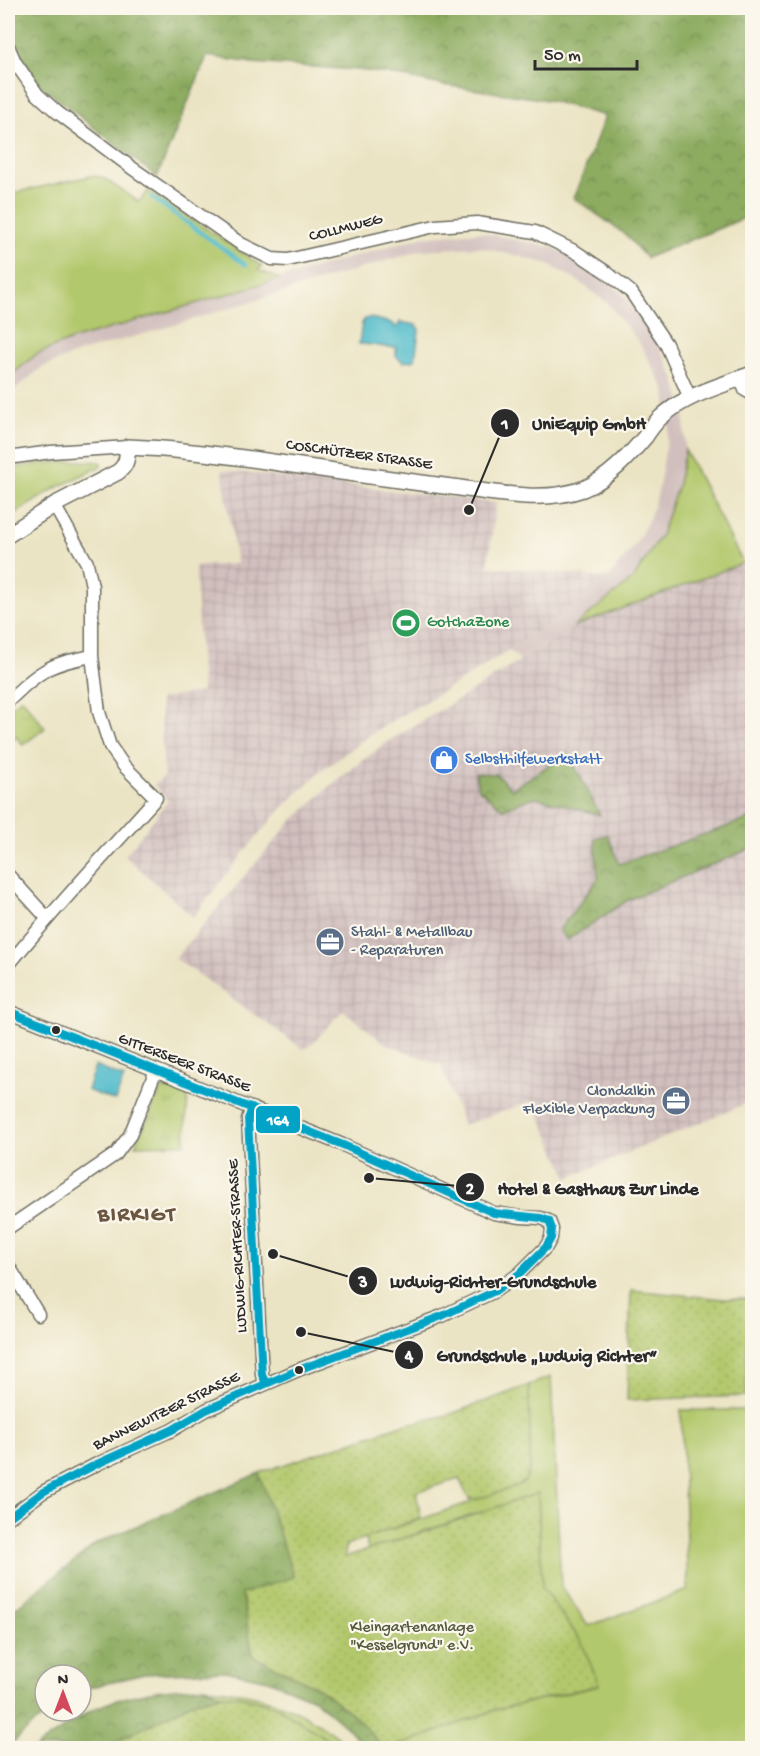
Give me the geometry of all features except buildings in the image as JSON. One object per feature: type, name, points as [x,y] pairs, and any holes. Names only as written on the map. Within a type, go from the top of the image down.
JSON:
[{"type":"street","name":"COLLMWEG","points":[[8,46],[15,62],[37,94],[57,112],[241,244],[272,259],[288,260],[435,226],[477,223],[535,232],[576,252],[631,292],[666,344],[690,398]]},
{"type":"street","name":"COSCHÜTZER STRASSE","points":[[8,458],[60,451],[128,447],[163,448],[395,480],[543,497],[584,488],[602,478],[622,462],[658,420],[674,408],[690,398],[747,376]]},
{"type":"street","points":[[747,376],[745,390],[753,394]]},
{"type":"street","points":[[8,535],[54,505],[118,472],[127,462],[128,447]]},
{"type":"street","points":[[8,969],[10,963],[47,918],[156,798],[123,766],[110,746],[99,712],[92,656],[92,586],[87,563],[54,505]]},
{"type":"street","points":[[8,701],[46,669],[92,656]]},
{"type":"street","points":[[8,875],[47,918]]},
{"type":"street","name":"GITTERSEER STRASSE","points":[[8,1011],[375,1159],[494,1213],[541,1218],[549,1221]]},
{"type":"street","points":[[8,1228],[116,1154],[130,1135],[156,1071]]},
{"type":"street","name":"LUDWIG-RICHTER-STRASSE","points":[[252,1108],[248,1119],[262,1375],[266,1383]]},
{"type":"street","name":"BANNEWITZER STRASSE","points":[[8,1518],[43,1492],[97,1464],[172,1430],[206,1410],[266,1383],[442,1316],[495,1291],[519,1274],[546,1247],[551,1238],[552,1229],[549,1221]]},
{"type":"street","points":[[8,1265],[38,1314]]},
{"type":"shaded area","points":[[479,232],[552,247],[587,266],[619,290],[652,332],[675,379],[684,411],[685,450],[677,488],[661,535],[633,580],[573,627],[520,660],[509,650],[575,605],[608,578],[635,545],[649,519],[658,492],[669,427],[665,389],[639,342],[608,304],[578,281],[546,263],[479,247],[422,250],[80,352],[41,368],[8,395],[8,378],[37,354],[74,339],[421,237]]},
{"type":"shaded area","points":[[222,470],[496,503],[488,566],[608,578],[575,605],[509,650],[377,730],[320,772],[280,810],[193,917],[125,856],[168,801],[154,784],[164,777],[160,699],[202,692],[195,566],[237,564]]},
{"type":"shaded area","points":[[752,559],[752,1101],[568,1178],[533,1101],[463,1125],[441,1065],[384,1043],[343,1010],[310,1046],[303,1049],[175,958],[289,824],[330,786],[387,742],[573,627]]},
{"type":"green space","points":[[8,8],[751,8],[752,215],[646,258],[626,235],[574,198],[605,116],[548,100],[443,85],[389,74],[252,63],[207,56],[157,177],[41,86],[8,38]]},
{"type":"green space","points":[[91,176],[102,177],[139,202],[149,190],[262,266],[258,270],[280,279],[74,339],[37,354],[8,378],[8,194]]},
{"type":"green space","points":[[685,450],[743,563],[573,627],[633,579],[661,535],[677,488]]},
{"type":"green space","points":[[101,462],[101,466],[54,489],[8,518],[8,469],[41,463]]},
{"type":"green space","points":[[22,698],[45,728],[23,745],[17,737],[8,744],[8,709]]},
{"type":"green space","points":[[568,753],[600,815],[535,797],[503,809],[478,788],[475,773],[496,774],[512,789]]},
{"type":"green space","points":[[752,818],[752,848],[628,900],[567,940],[559,930],[598,879],[595,838],[608,835],[619,864]]},
{"type":"green space","points":[[162,1088],[188,1096],[185,1144],[135,1145]]},
{"type":"green space","points":[[631,1290],[724,1299],[752,1299],[752,1322],[747,1321],[746,1396],[627,1400]]},
{"type":"green space","points":[[551,1377],[561,1586],[588,1626],[688,1590],[681,1410],[745,1410],[752,1468],[752,1748],[398,1748],[400,1745],[495,1710],[594,1687],[581,1641],[542,1588],[538,1493],[368,1550],[366,1538],[471,1502],[468,1497],[476,1499],[530,1468],[529,1385]]},
{"type":"green space","name":"Kleingartenanlage \"Kesselgrund\" e.V.","points":[[529,1385],[530,1468],[525,1481],[476,1500],[468,1497],[459,1479],[416,1492],[421,1518],[346,1545],[345,1557],[538,1493],[542,1588],[581,1641],[599,1685],[495,1710],[400,1745],[384,1748],[356,1717],[319,1688],[253,1656],[242,1594],[294,1577],[259,1473],[399,1426],[451,1414]]},
{"type":"green space","points":[[259,1473],[294,1577],[242,1594],[253,1656],[319,1688],[356,1717],[384,1748],[365,1748],[351,1731],[314,1699],[268,1680],[225,1671],[144,1674],[93,1687],[93,1663],[33,1663],[33,1723],[35,1723],[8,1747],[8,1614],[97,1543]]},
{"type":"green space","points":[[204,1687],[246,1694],[283,1705],[317,1723],[351,1748],[339,1748],[276,1706],[239,1696],[222,1695]]},
{"type":"green space","points":[[204,1687],[222,1695],[196,1701],[104,1748],[36,1748],[71,1723],[93,1723],[93,1710],[105,1704],[146,1692]]},
{"type":"green space","points":[[222,1695],[239,1696],[276,1706],[339,1748],[104,1748],[196,1701]]},
{"type":"water","points":[[365,319],[392,323],[397,328],[400,322],[416,325],[419,330],[415,360],[403,362],[396,356],[396,347],[359,344],[362,323]]},
{"type":"water","points":[[95,1066],[124,1078],[115,1101],[87,1090]]},
{"type":"waterway","points":[[151,197],[246,265]]},
{"type":"transit line","name":"164","points":[[8,1011],[343,1145],[494,1213],[541,1218],[549,1221]]},
{"type":"transit line","name":"164","points":[[252,1108],[248,1119],[262,1375],[266,1383]]},
{"type":"transit line","name":"164","points":[[8,1518],[43,1492],[97,1464],[172,1430],[206,1410],[298,1370],[442,1316],[495,1291],[519,1274],[546,1247],[551,1238],[552,1229],[549,1221]]},
{"type":"place","name":"UniEquip GmbH","points":[[469,510]]},
{"type":"place","name":"GotchaZone","points":[[406,623]]},
{"type":"place","name":"Selbsthilfewerkstatt","points":[[444,760]]},
{"type":"place","name":"Stahl- & Metallbau - Reparaturen","points":[[330,942]]},
{"type":"place","name":"Clondalkin Flexible Verpackung","points":[[676,1101]]},
{"type":"place","name":"Hotel & Gasthaus Zur Linde","points":[[369,1178]]},
{"type":"place","name":"Ludwig-Richter-Grundschule","points":[[273,1254]]},
{"type":"place","name":"Grundschule „Ludwig Richter“","points":[[301,1332]]},
{"type":"district","name":"BIRKIGT","points":[[137,1216]]}]
